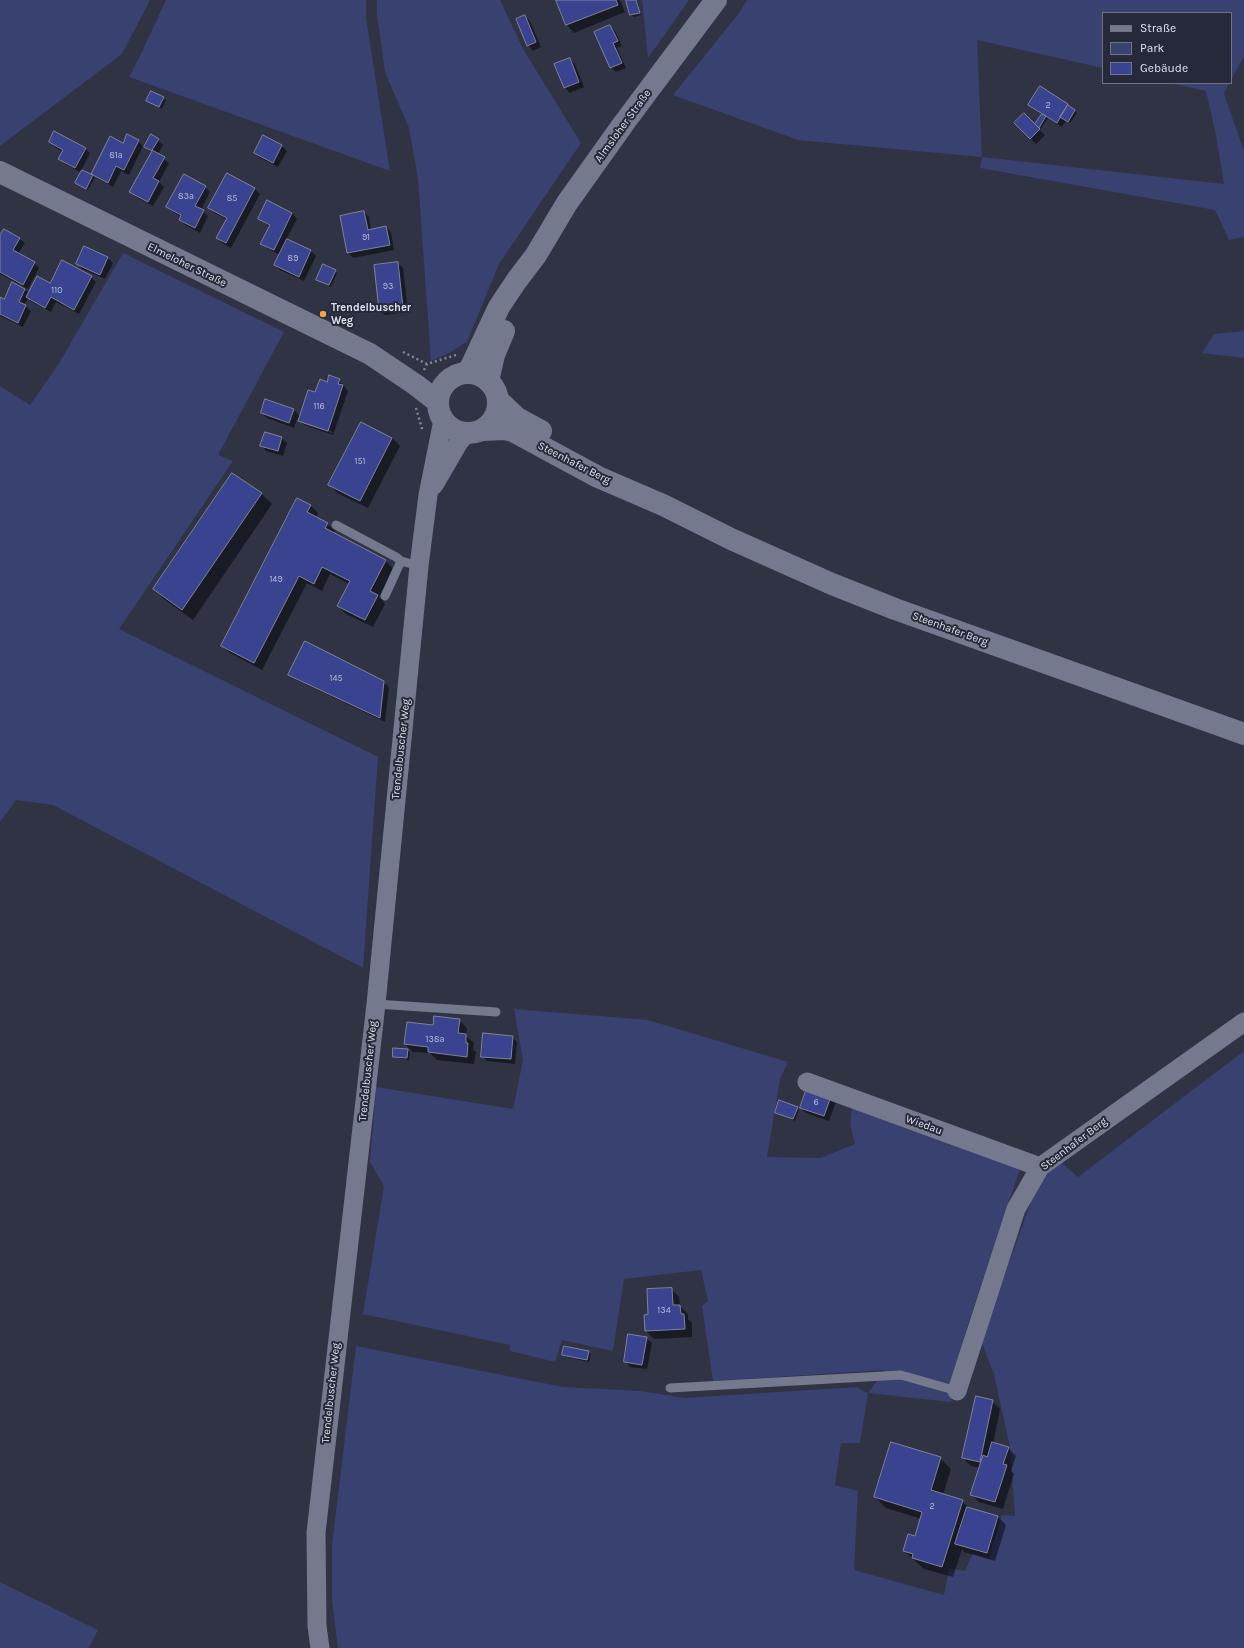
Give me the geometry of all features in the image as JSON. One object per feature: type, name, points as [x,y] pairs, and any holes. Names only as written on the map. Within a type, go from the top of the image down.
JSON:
[{"type":"street","name":"Almsloher Straße","points":[[460,376],[500,307],[517,280],[536,256],[567,203],[624,123],[716,0]]},
{"type":"street","name":"Elmeloher Straße","points":[[0,172],[374,357],[422,374],[460,376]]},
{"type":"street","name":"Almsloher Straße","points":[[488,380],[494,355],[536,256]]},
{"type":"street","name":"Elmeloher Straße","points":[[374,357],[441,411]]},
{"type":"street","points":[[479,375],[488,380],[495,389],[498,400],[497,413],[492,422],[475,431],[455,430],[441,411],[439,394],[444,386],[460,376],[479,375]]},
{"type":"street","name":"Steenhafer Berg","points":[[498,400],[517,418],[605,466],[663,505]]},
{"type":"street","name":"Trendelbuscher Weg","points":[[320,1648],[317,1626],[316,1533],[376,1004],[410,564],[428,495],[441,411]]},
{"type":"street","name":"Steenhafer Berg","points":[[475,431],[504,428],[513,431],[598,477],[663,505],[783,562],[895,609],[1244,734]]},
{"type":"street","name":"Trendelbuscher Weg","points":[[428,495],[459,442],[475,431]]},
{"type":"street","name":"Steenhafer Berg","points":[[957,1391],[1016,1209],[1040,1167],[1244,1022]]},
{"type":"street","name":"Wiedau","points":[[807,1082],[1040,1167]]},
{"type":"lane","points":[[336,525],[410,564],[385,596]]},
{"type":"lane","points":[[376,1004],[496,1012]]},
{"type":"lane","points":[[670,1388],[901,1375],[957,1391]]},
{"type":"green space","points":[[0,0],[150,0],[122,54],[0,146]]},
{"type":"green space","points":[[166,0],[366,0],[366,18],[390,171],[129,77]]},
{"type":"green space","points":[[377,0],[500,0],[523,49],[581,143],[499,264],[467,342],[449,353],[431,361],[418,179],[409,128],[385,72],[377,14]]},
{"type":"green space","points":[[642,0],[689,0],[648,58]]},
{"type":"green space","points":[[747,0],[1244,0],[1244,56],[1232,78],[1232,12],[1102,12],[1102,68],[977,40],[982,157],[798,140],[673,95],[739,13]]},
{"type":"green space","points":[[1174,84],[1229,84],[1224,94],[1244,151],[1244,237],[1229,240],[1215,210],[980,168],[982,157],[1224,184],[1216,135],[1206,91]]},
{"type":"green space","points":[[123,253],[284,332],[218,455],[233,461],[119,629],[378,757],[363,968],[53,805],[16,800],[0,822],[0,386],[30,405],[58,365]]},
{"type":"green space","points":[[1244,331],[1244,358],[1202,353],[1214,334]]},
{"type":"green space","points":[[514,1009],[648,1020],[788,1062],[780,1079],[767,1157],[820,1158],[855,1144],[850,1124],[852,1105],[1020,1169],[967,1327],[951,1402],[868,1393],[885,1370],[713,1381],[702,1306],[708,1301],[701,1270],[624,1279],[613,1351],[562,1340],[555,1362],[510,1351],[510,1345],[363,1314],[384,1186],[370,1162],[376,1087],[513,1109],[523,1060]]},
{"type":"green space","points":[[1244,1051],[1244,1648],[338,1648],[332,1600],[332,1545],[356,1346],[563,1387],[640,1391],[685,1398],[856,1387],[868,1393],[860,1443],[841,1443],[835,1485],[858,1491],[854,1570],[944,1595],[949,1568],[965,1571],[973,1553],[989,1559],[1002,1515],[1015,1516],[1010,1447],[994,1374],[981,1341],[1036,1188],[1058,1160],[1078,1177]]},
{"type":"green space","points":[[0,1582],[98,1630],[89,1648],[0,1648]]},
{"type":"building","points":[[556,0],[616,0],[618,5],[566,25]]},
{"type":"building","points":[[626,0],[636,0],[640,13],[630,15]]},
{"type":"building","points":[[525,15],[536,42],[527,46],[516,19]]},
{"type":"building","points":[[610,25],[618,41],[613,43],[622,63],[610,68],[594,32]]},
{"type":"building","points":[[570,58],[579,82],[564,88],[554,64]]},
{"type":"building","points":[[1040,86],[1068,104],[1057,123],[1028,105]]},
{"type":"building","points":[[151,91],[164,97],[159,107],[146,101]]},
{"type":"building","points":[[1068,105],[1075,110],[1068,122],[1060,117]]},
{"type":"building","points":[[1024,113],[1040,129],[1030,139],[1014,123]]},
{"type":"building","points":[[1042,114],[1046,116],[1039,128],[1035,124]]},
{"type":"building","points":[[54,131],[86,148],[75,168],[58,159],[63,150],[49,142]]},
{"type":"building","points":[[127,134],[139,140],[124,170],[116,166],[108,183],[91,174],[110,136],[123,143]]},
{"type":"building","points":[[151,134],[159,139],[152,150],[165,157],[153,178],[159,181],[148,202],[129,192],[152,151],[144,147]]},
{"type":"building","points":[[263,135],[282,145],[273,163],[254,153]]},
{"type":"building","points":[[82,170],[93,175],[86,189],[75,183]]},
{"type":"building","points":[[227,173],[255,188],[226,243],[216,238],[227,218],[208,208]]},
{"type":"building","points":[[184,174],[206,186],[195,206],[204,210],[195,228],[179,220],[181,215],[166,207]]},
{"type":"building","points":[[267,200],[292,213],[274,250],[260,244],[270,225],[258,219]]},
{"type":"building","points":[[364,211],[368,230],[386,226],[390,245],[347,253],[340,216]]},
{"type":"building","points":[[4,229],[20,238],[13,250],[35,262],[23,285],[0,272],[0,235]]},
{"type":"building","points":[[287,239],[311,250],[299,277],[274,265]]},
{"type":"building","points":[[84,246],[108,257],[100,275],[76,264]]},
{"type":"building","points":[[62,260],[92,276],[74,310],[51,297],[45,308],[26,297],[37,276],[50,283]]},
{"type":"building","points":[[398,262],[403,308],[379,310],[374,265]]},
{"type":"building","points":[[323,264],[336,270],[329,285],[316,280]]},
{"type":"building","points":[[12,282],[25,289],[19,302],[26,305],[18,323],[0,314],[0,297],[4,299]]},
{"type":"building","points":[[329,375],[340,379],[338,384],[343,385],[328,431],[298,421],[308,390],[315,392],[320,379],[327,382]]},
{"type":"building","points":[[265,399],[294,409],[289,423],[261,413]]},
{"type":"building","points":[[361,422],[392,438],[360,501],[328,485]]},
{"type":"building","points":[[265,432],[282,437],[278,451],[260,446]]},
{"type":"building","points":[[232,473],[262,493],[182,610],[153,589]]},
{"type":"building","points":[[297,498],[311,505],[307,512],[328,523],[325,528],[386,560],[370,591],[378,595],[365,620],[337,606],[350,581],[322,567],[314,584],[299,576],[254,663],[221,646]]},
{"type":"building","points":[[305,641],[384,681],[380,718],[288,675]]},
{"type":"building","points":[[434,1016],[460,1019],[458,1033],[466,1034],[466,1043],[468,1043],[467,1057],[428,1052],[428,1047],[404,1044],[407,1022],[433,1025]]},
{"type":"building","points":[[483,1033],[513,1036],[511,1059],[481,1057]]},
{"type":"building","points":[[393,1048],[408,1049],[407,1058],[393,1057]]},
{"type":"building","points":[[807,1088],[831,1096],[824,1116],[800,1108]]},
{"type":"building","points":[[779,1100],[798,1107],[793,1119],[775,1113]]},
{"type":"building","points":[[672,1288],[673,1305],[680,1305],[681,1314],[684,1314],[685,1329],[645,1331],[644,1315],[648,1314],[647,1289]]},
{"type":"building","points":[[628,1334],[647,1337],[642,1365],[624,1362]]},
{"type":"building","points":[[564,1346],[589,1351],[587,1360],[562,1355]]},
{"type":"building","points":[[976,1396],[993,1400],[980,1462],[962,1458]]},
{"type":"building","points":[[891,1442],[941,1457],[931,1490],[963,1500],[942,1567],[912,1558],[913,1554],[903,1551],[908,1534],[915,1536],[922,1512],[874,1497]]},
{"type":"building","points":[[992,1442],[1009,1447],[1003,1464],[1007,1465],[995,1502],[970,1495],[983,1455],[987,1457]]},
{"type":"building","points":[[967,1507],[998,1516],[987,1553],[955,1544]]},
{"type":"place","name":"Trendelbuscher Weg","points":[[323,314]]}]
